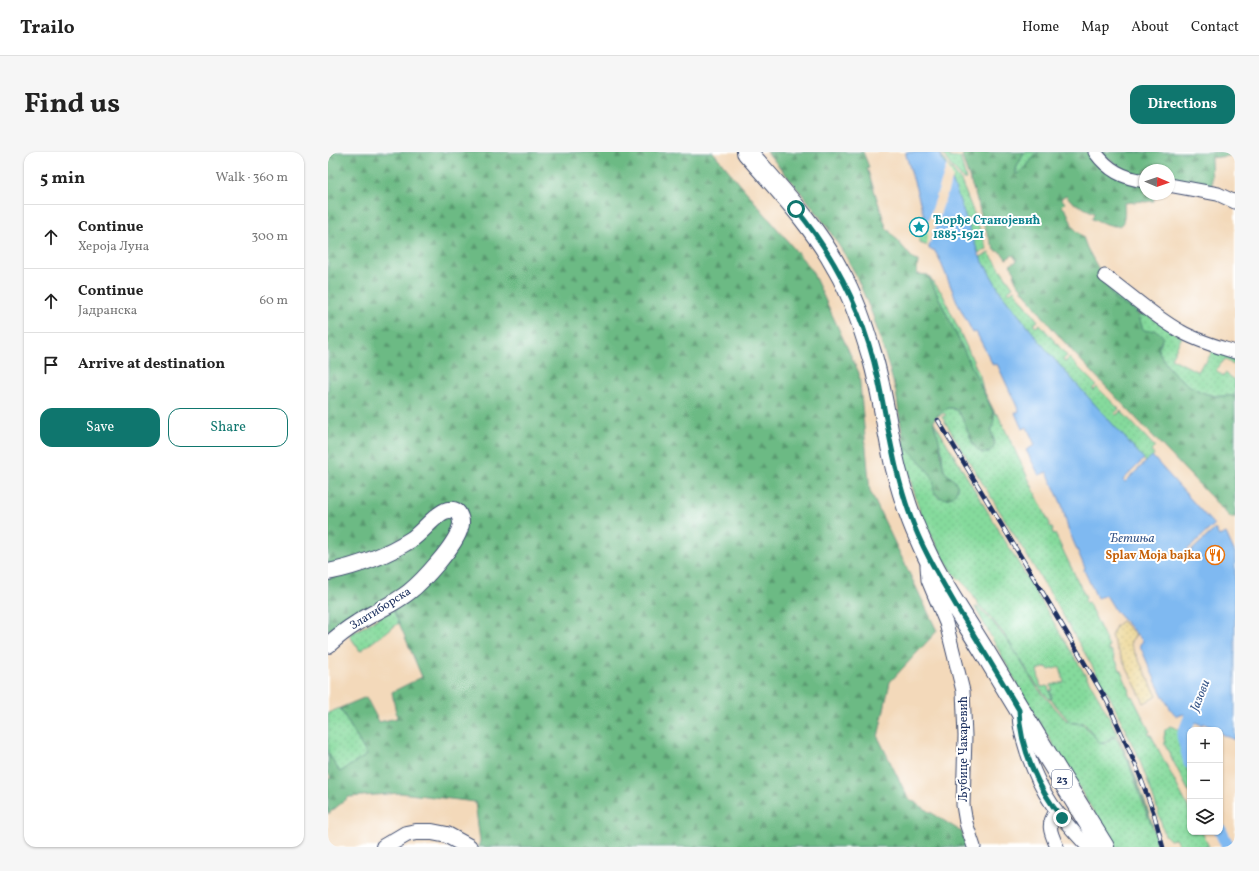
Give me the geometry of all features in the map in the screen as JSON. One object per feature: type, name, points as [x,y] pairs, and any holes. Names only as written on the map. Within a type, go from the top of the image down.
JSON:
[{"type":"main road","name":"23","points":[[747,152],[807,222],[826,250],[844,281],[863,328],[872,356],[896,469],[905,501],[920,540],[930,560],[1019,710],[1104,847]]},
{"type":"street","points":[[1095,152],[1102,162],[1115,172],[1139,180]]},
{"type":"street","points":[[1175,186],[1218,194],[1235,202]]},
{"type":"street","points":[[1105,276],[1180,332],[1214,346],[1235,352]]},
{"type":"street","name":"Златиборска","points":[[328,572],[372,560],[400,546],[413,538],[444,511],[453,510],[459,514],[461,521],[459,532],[428,575],[408,592],[356,623],[328,645]]},
{"type":"street","name":"Љубице Чакаревић","points":[[930,560],[927,571],[928,580],[946,623],[963,690],[965,723],[963,805],[966,824],[974,847]]},
{"type":"street","points":[[1019,710],[1021,732],[1033,770],[1045,795],[1056,812],[1088,847]]},
{"type":"street","points":[[1056,812],[1051,820],[1050,827],[1057,847]]},
{"type":"street","points":[[384,847],[402,836],[416,832],[439,833],[452,837],[469,847]]},
{"type":"green space","points":[[328,152],[713,152],[811,269],[859,373],[870,491],[937,631],[890,682],[878,737],[908,798],[962,832],[966,847],[478,847],[480,841],[475,802],[401,793],[349,797],[328,814],[328,779],[331,778],[328,773],[328,753],[340,772],[367,755],[340,708],[366,697],[379,722],[397,718],[392,692],[422,677],[388,597],[328,631]]},
{"type":"green space","points":[[767,152],[863,152],[869,167],[867,168],[886,227],[914,260],[918,261],[917,274],[928,275],[994,414],[991,431],[995,445],[989,452],[986,453],[979,451],[974,446],[962,418],[957,411],[952,408],[944,410],[935,419],[934,425],[939,440],[945,472],[955,481],[957,485],[956,493],[950,498],[942,498],[935,493],[931,475],[917,458],[904,446],[896,392],[873,316],[855,273],[827,227],[811,205]]},
{"type":"green space","points":[[943,152],[948,152],[950,157],[960,157],[966,179],[963,179],[946,159]]},
{"type":"green space","points":[[964,152],[1024,152],[1016,169],[1017,174],[1025,168],[1038,152],[1092,152],[1139,181],[1139,200],[1154,200],[1124,203],[1124,220],[1118,226],[1113,226],[1092,219],[1094,213],[1072,202],[1066,195],[1061,198],[1065,203],[1062,206],[1067,212],[1073,227],[1083,237],[1087,248],[1115,300],[1139,315],[1142,328],[1146,331],[1158,331],[1163,337],[1158,349],[1167,365],[1174,373],[1190,386],[1207,394],[1235,396],[1235,518],[1231,518],[1073,352],[1051,327],[1017,283],[1014,277],[1015,272],[1010,265],[1017,261],[1013,255],[1006,259],[1002,253],[995,250],[987,234],[962,157]]},
{"type":"green space","points":[[1024,152],[1038,152],[1025,168],[1017,174],[1016,169]]},
{"type":"green space","points":[[1098,152],[1235,152],[1235,155],[1211,158],[1212,188],[1175,183],[1175,164],[1139,164],[1139,176],[1132,175]]},
{"type":"green space","points":[[940,153],[961,181],[975,216],[966,220],[953,183]]},
{"type":"green space","points":[[976,219],[987,249],[978,253],[967,223]]},
{"type":"green space","points":[[923,222],[926,222],[930,236],[929,246],[919,243],[920,229]]},
{"type":"green space","points":[[989,253],[1013,287],[1008,291],[1010,293],[1014,290],[1038,321],[1033,325],[1036,327],[1040,324],[1067,356],[1063,360],[1065,362],[1069,358],[1096,385],[1092,389],[1094,390],[1097,387],[1119,409],[1114,414],[1116,415],[1121,411],[1155,447],[1151,451],[1154,455],[1146,462],[1053,358],[1001,293],[980,257]]},
{"type":"green space","points":[[928,275],[942,293],[980,376],[983,389],[995,413],[998,415],[1050,524],[1049,526],[1052,527],[1052,531],[1054,535],[1055,534],[1086,598],[1086,603],[1088,602],[1109,646],[1109,651],[1111,650],[1130,691],[1128,692],[1131,697],[1132,696],[1150,732],[1148,733],[1151,735],[1187,805],[1187,835],[1203,835],[1209,847],[1181,847],[1175,839],[1170,840],[1165,835],[1140,761],[1110,697],[1053,598],[942,417],[946,415],[944,413],[936,417],[941,411],[953,408],[959,413],[976,448],[981,452],[989,452],[995,442],[991,431],[994,414]]},
{"type":"green space","points":[[1103,278],[1146,312],[1137,313],[1115,300]]},
{"type":"green space","points":[[1146,314],[1182,337],[1171,358],[1198,372],[1203,363],[1205,364],[1213,350],[1235,357],[1235,363],[1233,365],[1225,359],[1216,370],[1223,376],[1225,373],[1235,380],[1235,396],[1207,394],[1181,380],[1167,365],[1162,357],[1158,349],[1162,342],[1154,330],[1146,332],[1142,328],[1139,315]]},
{"type":"green space","points":[[934,422],[1099,698],[1122,745],[1118,737],[1113,736],[1104,743],[1100,743],[1084,723],[1069,721],[1051,700],[1052,697],[1050,691],[1052,690],[1051,685],[1064,682],[1060,667],[1049,670],[1047,667],[1037,670],[1041,687],[1048,686],[1051,697],[1050,700],[1038,687],[1004,634],[988,614],[980,607],[969,589],[954,574],[942,556],[922,517],[908,473],[903,451],[903,443],[904,446],[920,460],[929,472],[934,482],[935,493],[940,498],[957,490],[956,483],[944,469],[942,453]]},
{"type":"green space","points":[[975,607],[979,608],[992,621],[1010,644],[1037,688],[1066,720],[1072,723],[1083,724],[1100,743],[1104,744],[1113,737],[1117,739],[1128,761],[1154,830],[1157,847],[1115,847],[1026,700]]},
{"type":"green space","points":[[393,610],[399,623],[360,651],[349,635]]},
{"type":"green space","points":[[340,708],[367,755],[340,772],[328,753],[328,713]]},
{"type":"green space","points":[[1170,726],[1180,730],[1179,741],[1187,767],[1187,788],[1165,745],[1165,730]]},
{"type":"green space","points":[[1127,757],[1142,793],[1153,826],[1149,819]]},
{"type":"sand","points":[[1122,621],[1136,635],[1131,641],[1131,645],[1157,696],[1144,703],[1111,636],[1116,626]]},
{"type":"water","name":"Ђетиња","points":[[906,152],[940,152],[948,169],[979,255],[1001,293],[1053,358],[1144,459],[1123,480],[1125,482],[1152,456],[1214,525],[1187,550],[1189,553],[1215,529],[1219,536],[1226,533],[1235,553],[1235,740],[1223,734],[1223,727],[1212,727],[1203,723],[1202,725],[1192,721],[1187,721],[1184,714],[1177,716],[1173,712],[1162,695],[1140,646],[1143,641],[1117,613],[1106,595],[1097,598],[1068,529],[1062,505],[1047,472],[1039,475],[1026,450],[1035,445],[1027,427],[1022,429],[1015,413],[1019,411],[998,366],[997,364],[993,365],[976,332],[973,333],[958,304],[939,258],[934,250],[929,249],[930,236]]},
{"type":"pier","points":[[947,164],[953,177],[929,246],[927,246],[928,236],[926,227]]},
{"type":"waterway","name":"Јазови","points":[[1187,751],[1183,736],[1195,705]]},
{"type":"waterway","name":"Јазови","points":[[1222,835],[1228,847]]},
{"type":"railway","points":[[938,420],[1107,701],[1137,768],[1154,814],[1163,847]]},
{"type":"place","name":"Ђорђе Станојевић 1885-1921","points":[[919,227]]},
{"type":"place","name":"Splav Moja bajka","points":[[1215,555]]},
{"type":"route","points":[[796,209],[817,236],[836,266],[853,301],[863,328],[878,377],[892,450],[910,517],[934,569],[1019,710],[1019,720],[1023,742],[1033,770],[1045,795],[1056,812],[1062,818]]}]
